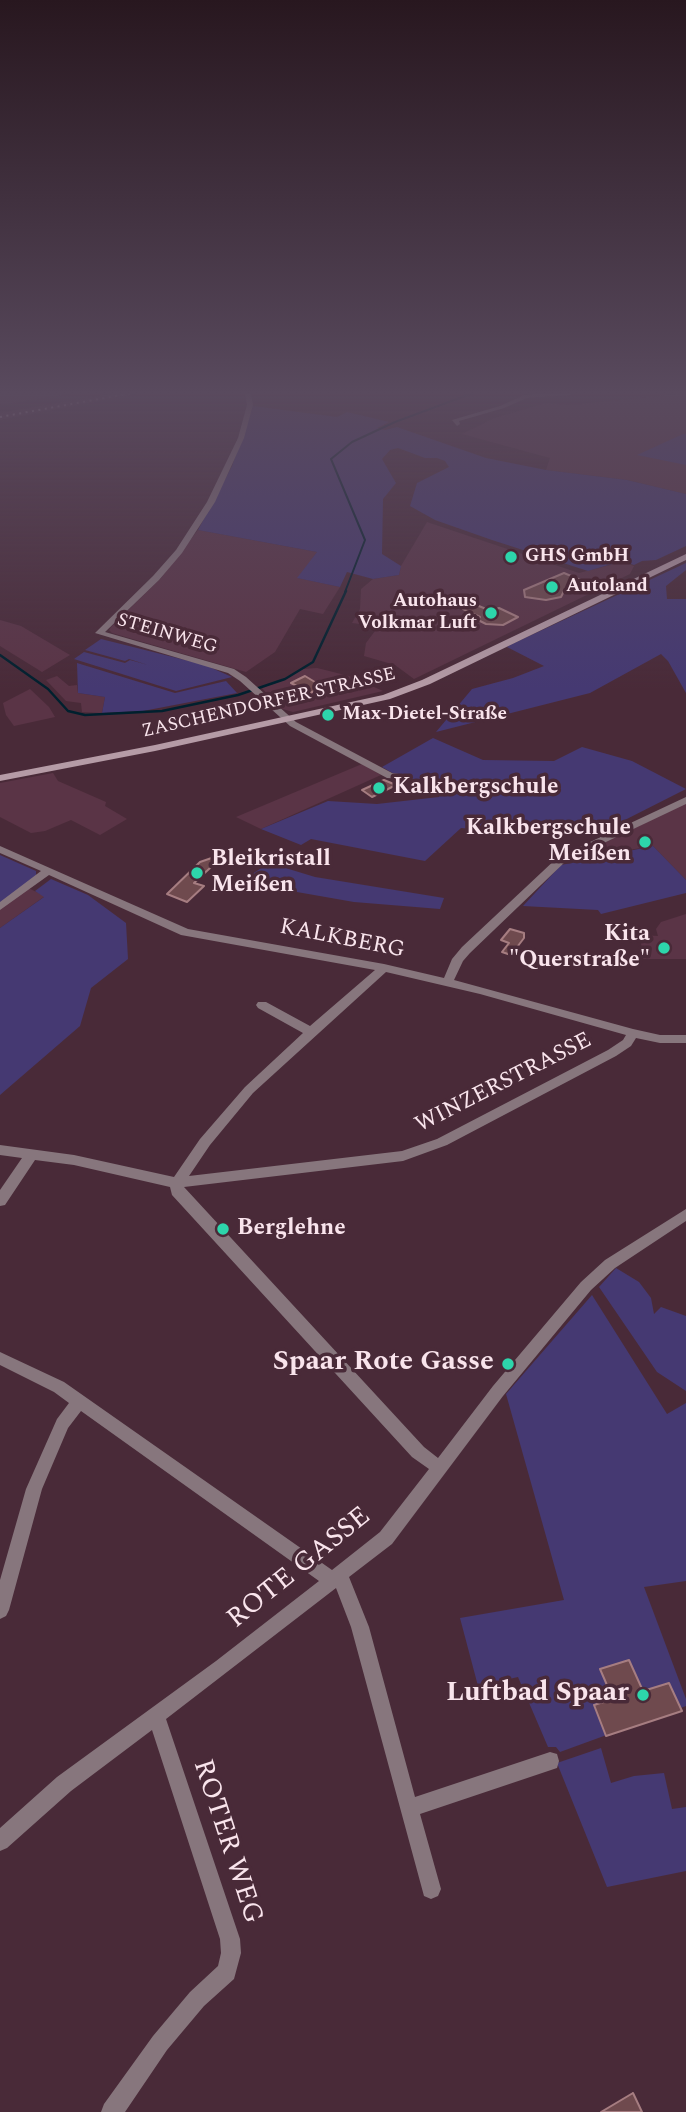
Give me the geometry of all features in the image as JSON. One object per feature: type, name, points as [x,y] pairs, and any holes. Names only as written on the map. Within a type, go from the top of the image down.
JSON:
[{"type":"street","name":"STEINWEG","points":[[216,492],[179,551],[156,578],[99,633],[237,674],[287,720]]},
{"type":"street","name":"ZASCHENDORFER STRASSE","points":[[0,778],[287,720],[365,703],[406,690],[686,557]]},
{"type":"street","points":[[287,720],[390,776],[403,777]]},
{"type":"street","points":[[447,983],[458,959],[466,950],[562,859],[686,800]]},
{"type":"street","name":"KALKBERG","points":[[0,849],[185,932],[384,968],[660,1039],[686,1040]]},
{"type":"street","points":[[0,906],[48,871]]},
{"type":"street","points":[[384,968],[269,1070],[225,1117],[177,1183],[177,1191],[418,1452],[439,1468]]},
{"type":"street","points":[[262,1005],[311,1032]]},
{"type":"street","name":"WINZERSTRASSE","points":[[177,1183],[391,1158],[416,1152],[442,1142],[612,1053],[626,1043],[633,1032]]},
{"type":"street","points":[[0,1150],[33,1153],[149,1175],[177,1183]]},
{"type":"street","points":[[0,1202],[33,1153]]},
{"type":"street","points":[[190,1203],[203,1179]]},
{"type":"street","name":"ROTE GASSE","points":[[0,1841],[64,1784],[386,1538],[586,1286],[610,1264],[686,1214]]},
{"type":"street","points":[[0,1358],[25,1368],[79,1401],[347,1586],[431,1889]]},
{"type":"street","points":[[0,1610],[34,1489],[62,1424],[79,1401]]},
{"type":"street","name":"ROTER WEG","points":[[112,2112],[160,2043],[197,1999],[227,1972],[231,1953],[230,1939],[156,1716]]},
{"type":"street","points":[[410,1808],[550,1760]]},
{"type":"shaded area","points":[[218,492],[389,492],[383,499],[382,554],[401,566],[399,575],[373,579],[347,572],[340,587],[297,578],[317,552],[198,530]]},
{"type":"shaded area","points":[[414,492],[676,492],[686,494],[686,546],[656,560],[642,561],[634,565],[622,561],[588,571],[435,520],[410,506]]},
{"type":"shaded area","points":[[427,522],[579,573],[622,562],[634,566],[630,574],[414,679],[395,665],[364,656],[366,643],[375,631],[400,629],[352,623],[360,609],[361,589],[373,579],[399,575],[401,566]]},
{"type":"shaded area","points":[[198,530],[317,552],[298,578],[340,587],[323,614],[300,609],[275,652],[246,672],[112,633],[109,630],[111,627],[161,578]]},
{"type":"shaded area","points":[[686,563],[686,570],[666,586],[667,599],[686,599],[686,693],[668,661],[661,654],[590,693],[436,732],[472,689],[544,666],[507,647]]},
{"type":"shaded area","points":[[0,620],[21,626],[70,655],[42,672],[0,646]]},
{"type":"shaded area","points":[[101,639],[205,665],[232,677],[176,691],[74,659],[84,652],[125,663],[130,660],[148,665],[129,659],[125,661],[85,650]]},
{"type":"shaded area","points":[[77,663],[175,693],[226,681],[237,693],[143,711],[102,713],[105,697],[78,693]]},
{"type":"shaded area","points":[[317,668],[349,676],[383,691],[293,712],[279,708],[262,688],[303,669]]},
{"type":"shaded area","points":[[57,676],[69,686],[77,685],[78,693],[105,697],[102,713],[82,712],[81,703],[66,701],[46,680]]},
{"type":"shaded area","points":[[30,689],[49,707],[55,717],[14,726],[6,715],[3,703]]},
{"type":"shaded area","points":[[433,738],[483,760],[554,761],[582,747],[632,761],[686,789],[609,828],[561,836],[461,828],[425,861],[311,839],[301,845],[261,829],[328,801],[377,804],[439,797],[438,780],[403,779],[382,767]]},
{"type":"shaded area","points":[[362,764],[381,775],[261,829],[236,817]]},
{"type":"shaded area","points":[[53,773],[58,781],[106,802],[105,806],[127,819],[100,835],[71,820],[45,831],[31,833],[0,817],[0,783]]},
{"type":"shaded area","name":"Kalkbergschule Meißen","points":[[686,803],[686,880],[653,846],[611,853],[604,843]]},
{"type":"shaded area","points":[[653,846],[686,880],[686,893],[601,914],[598,910],[523,906],[561,865]]},
{"type":"shaded area","points":[[0,855],[36,871],[36,878],[0,903]]},
{"type":"shaded area","points":[[269,863],[315,877],[444,898],[440,909],[354,902],[240,882]]},
{"type":"shaded area","points":[[51,879],[88,895],[126,923],[128,959],[91,988],[80,1026],[0,1095],[0,928],[44,897],[35,891]]},
{"type":"shaded area","points":[[24,886],[45,896],[0,928],[0,903]]},
{"type":"shaded area","name":"Kita \"Querstraße\"","points":[[686,914],[686,959],[643,959],[640,935],[658,936],[656,929],[661,922]]},
{"type":"shaded area","points":[[616,1268],[639,1282],[651,1298],[654,1314],[661,1307],[686,1316],[686,1391],[657,1372],[599,1287]]},
{"type":"shaded area","points":[[592,1295],[667,1414],[686,1403],[686,1581],[644,1587],[686,1699],[686,1706],[560,1752],[556,1747],[548,1747],[518,1677],[478,1686],[460,1618],[564,1600],[506,1394]]},
{"type":"shaded area","points":[[601,1748],[611,1783],[634,1776],[664,1773],[672,1809],[686,1807],[686,1871],[607,1887],[557,1763]]},
{"type":"building","name":"Autoland","points":[[564,573],[583,581],[564,591],[561,597],[546,600],[525,597],[524,590]]},
{"type":"building","name":"Autohaus Volkmar Luft","points":[[474,604],[491,611],[499,608],[518,617],[503,625],[486,624],[476,619],[480,617],[463,609]]},
{"type":"building","points":[[305,676],[323,687],[310,693],[291,683]]},
{"type":"building","name":"Kalkbergschule","points":[[384,780],[396,785],[372,797],[362,790]]},
{"type":"building","name":"Bleikristall Meißen","points":[[226,853],[194,883],[204,886],[187,902],[167,894],[200,862]]},
{"type":"building","points":[[510,929],[524,933],[524,938],[511,955],[502,952],[509,943],[501,940]]},
{"type":"building","name":"Luftbad Spaar","points":[[629,1660],[643,1691],[669,1683],[682,1711],[606,1736],[594,1705],[613,1699],[600,1669]]},
{"type":"building","points":[[633,2093],[642,2112],[601,2112]]},
{"type":"waterway","points":[[345,492],[365,540],[345,592]]},
{"type":"waterway","points":[[0,655],[48,689],[68,711],[85,715],[162,711],[238,695],[285,679],[313,662],[346,591]]},
{"type":"place","name":"GHS GmbH","points":[[511,557]]},
{"type":"place","name":"Autoland","points":[[552,587]]},
{"type":"place","name":"Autohaus Volkmar Luft","points":[[491,613]]},
{"type":"place","name":"Max-Dietel-Straße","points":[[328,715]]},
{"type":"place","name":"Kalkbergschule","points":[[379,788]]},
{"type":"place","name":"Kalkbergschule Meißen","points":[[645,842]]},
{"type":"place","name":"Bleikristall Meißen","points":[[197,873]]},
{"type":"place","name":"Kita \"Querstraße\"","points":[[664,948]]},
{"type":"place","name":"Berglehne","points":[[223,1229]]},
{"type":"place","name":"Spaar Rote Gasse","points":[[508,1364]]},
{"type":"place","name":"Luftbad Spaar","points":[[643,1695]]}]
